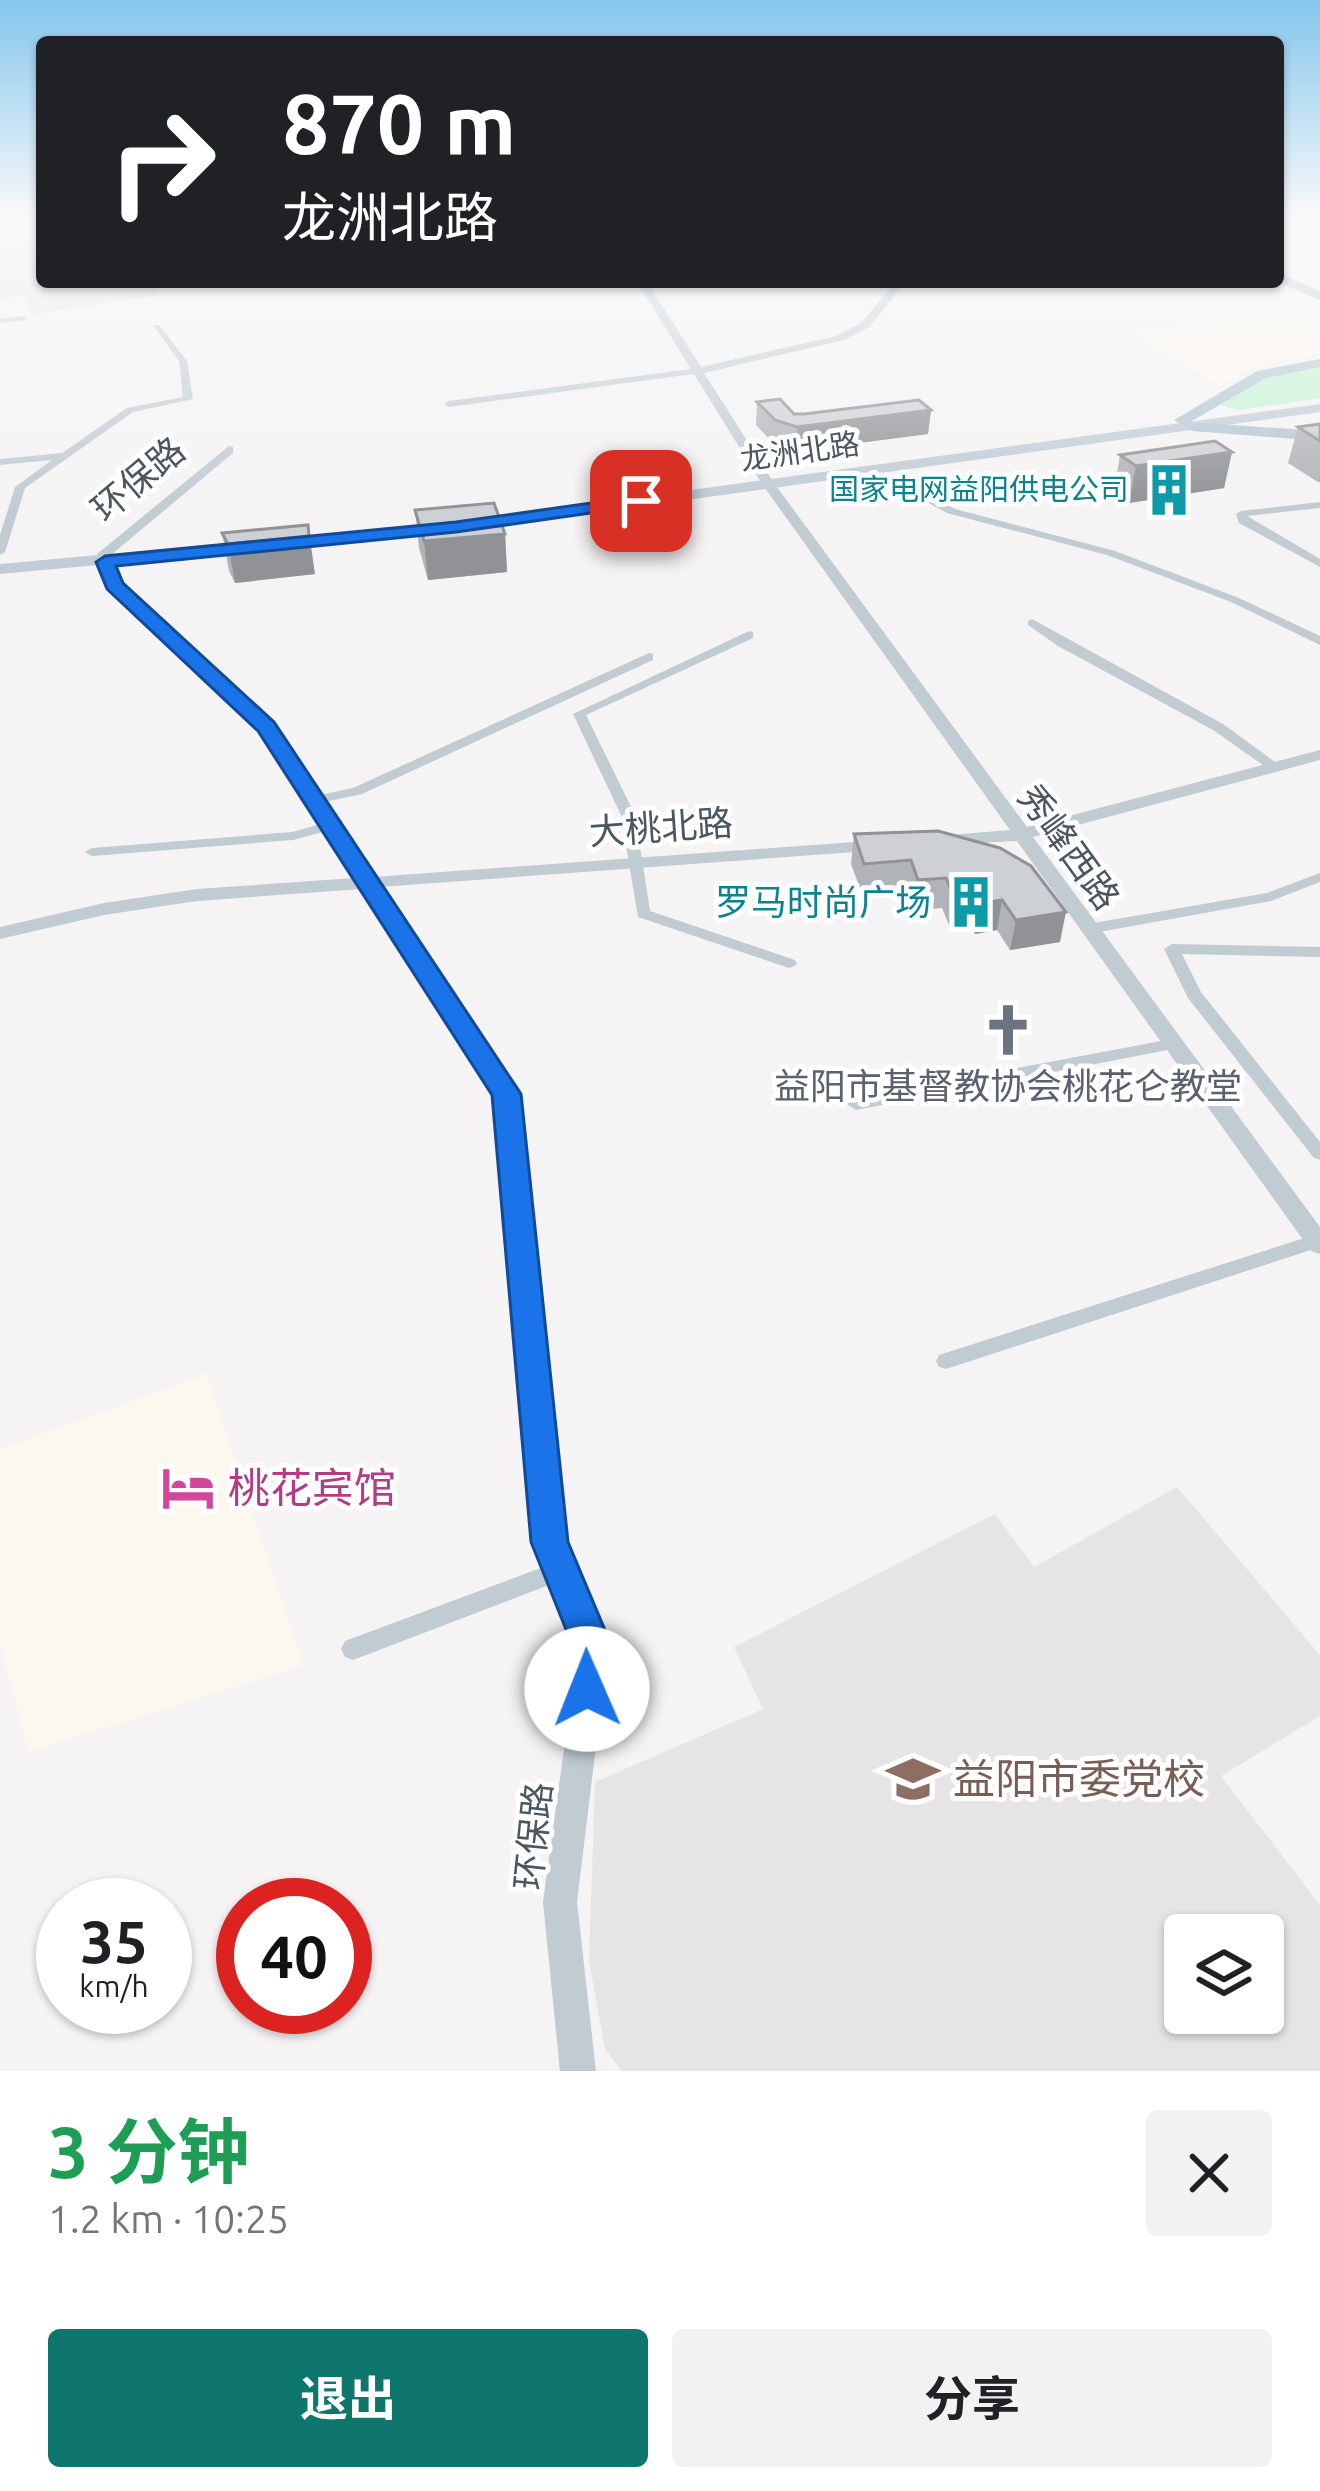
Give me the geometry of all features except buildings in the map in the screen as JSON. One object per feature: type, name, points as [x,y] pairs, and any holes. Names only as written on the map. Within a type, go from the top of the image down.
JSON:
[{"type":"main road","points":[[1187,423],[1262,374],[1320,363]]},
{"type":"main road","name":"龙洲北路","points":[[0,561],[105,558],[456,527],[1320,405]]},
{"type":"main road","points":[[1187,423],[1320,436]]},
{"type":"main road","name":"龙洲北路","points":[[766,481],[1187,423]]},
{"type":"street","name":"秀峰西路","points":[[664,317],[766,481],[1318,1243]]},
{"type":"street","points":[[448,404],[698,371],[840,338],[872,317]]},
{"type":"street","points":[[0,322],[23,318]]},
{"type":"street","points":[[0,561],[20,488],[130,410],[188,399],[183,362],[156,327]]},
{"type":"street","name":"环保路","points":[[229,450],[105,558],[114,585],[266,727],[506,1094],[550,1542],[593,1647],[560,1902],[578,2071]]},
{"type":"street","points":[[0,462],[65,456]]},
{"type":"street","points":[[873,469],[951,512],[1112,553],[1235,600],[1320,641]]},
{"type":"street","points":[[1320,505],[1241,514],[1243,520],[1320,565]]},
{"type":"street","points":[[1032,622],[1061,644],[1218,727],[1275,767]]},
{"type":"street","points":[[749,634],[579,714],[628,815],[643,914],[789,963]]},
{"type":"street","points":[[315,800],[357,791],[649,657]]},
{"type":"street","points":[[923,842],[1019,836],[1320,755]]},
{"type":"street","points":[[92,852],[293,836],[332,825]]},
{"type":"street","name":"大桃北路","points":[[0,933],[197,895],[899,844]]},
{"type":"street","points":[[1088,929],[1271,897],[1320,877]]},
{"type":"street","points":[[1320,952],[1172,949],[1194,994],[1320,1154]]},
{"type":"street","points":[[856,1104],[1172,1043]]},
{"type":"street","points":[[946,1361],[1318,1243]]},
{"type":"street","points":[[353,1649],[562,1570]]},
{"type":"shaded area","points":[[1266,317],[1320,317],[1320,353],[1257,364],[1220,386],[1133,333]]},
{"type":"shaded area","name":"桃花宾馆","points":[[207,1374],[304,1665],[28,1752],[0,1641],[0,1449]]},
{"type":"shaded area","name":"益阳市委党校","points":[[1177,1487],[1320,1655],[1320,1716],[1221,1776],[1320,1905],[1320,2071],[622,2071],[605,2049],[589,1961],[595,1782],[763,1709],[734,1647],[995,1514],[1034,1567]]},
{"type":"green space","points":[[1320,365],[1320,398],[1239,410],[1220,405],[1265,375]]},
{"type":"place","name":"国家电网益阳供电公司","points":[[1169,490]]},
{"type":"place","name":"罗马时尚广场","points":[[971,902]]},
{"type":"place","name":"益阳市基督教协会桃花仑教堂","points":[[1008,1030]]},
{"type":"place","name":"桃花宾馆","points":[[188,1488]]},
{"type":"place","name":"益阳市委党校","points":[[913,1779]]},
{"type":"route","points":[[587,1689],[593,1647],[550,1542],[506,1094],[266,727],[114,585],[105,562],[456,527],[641,501]]}]
